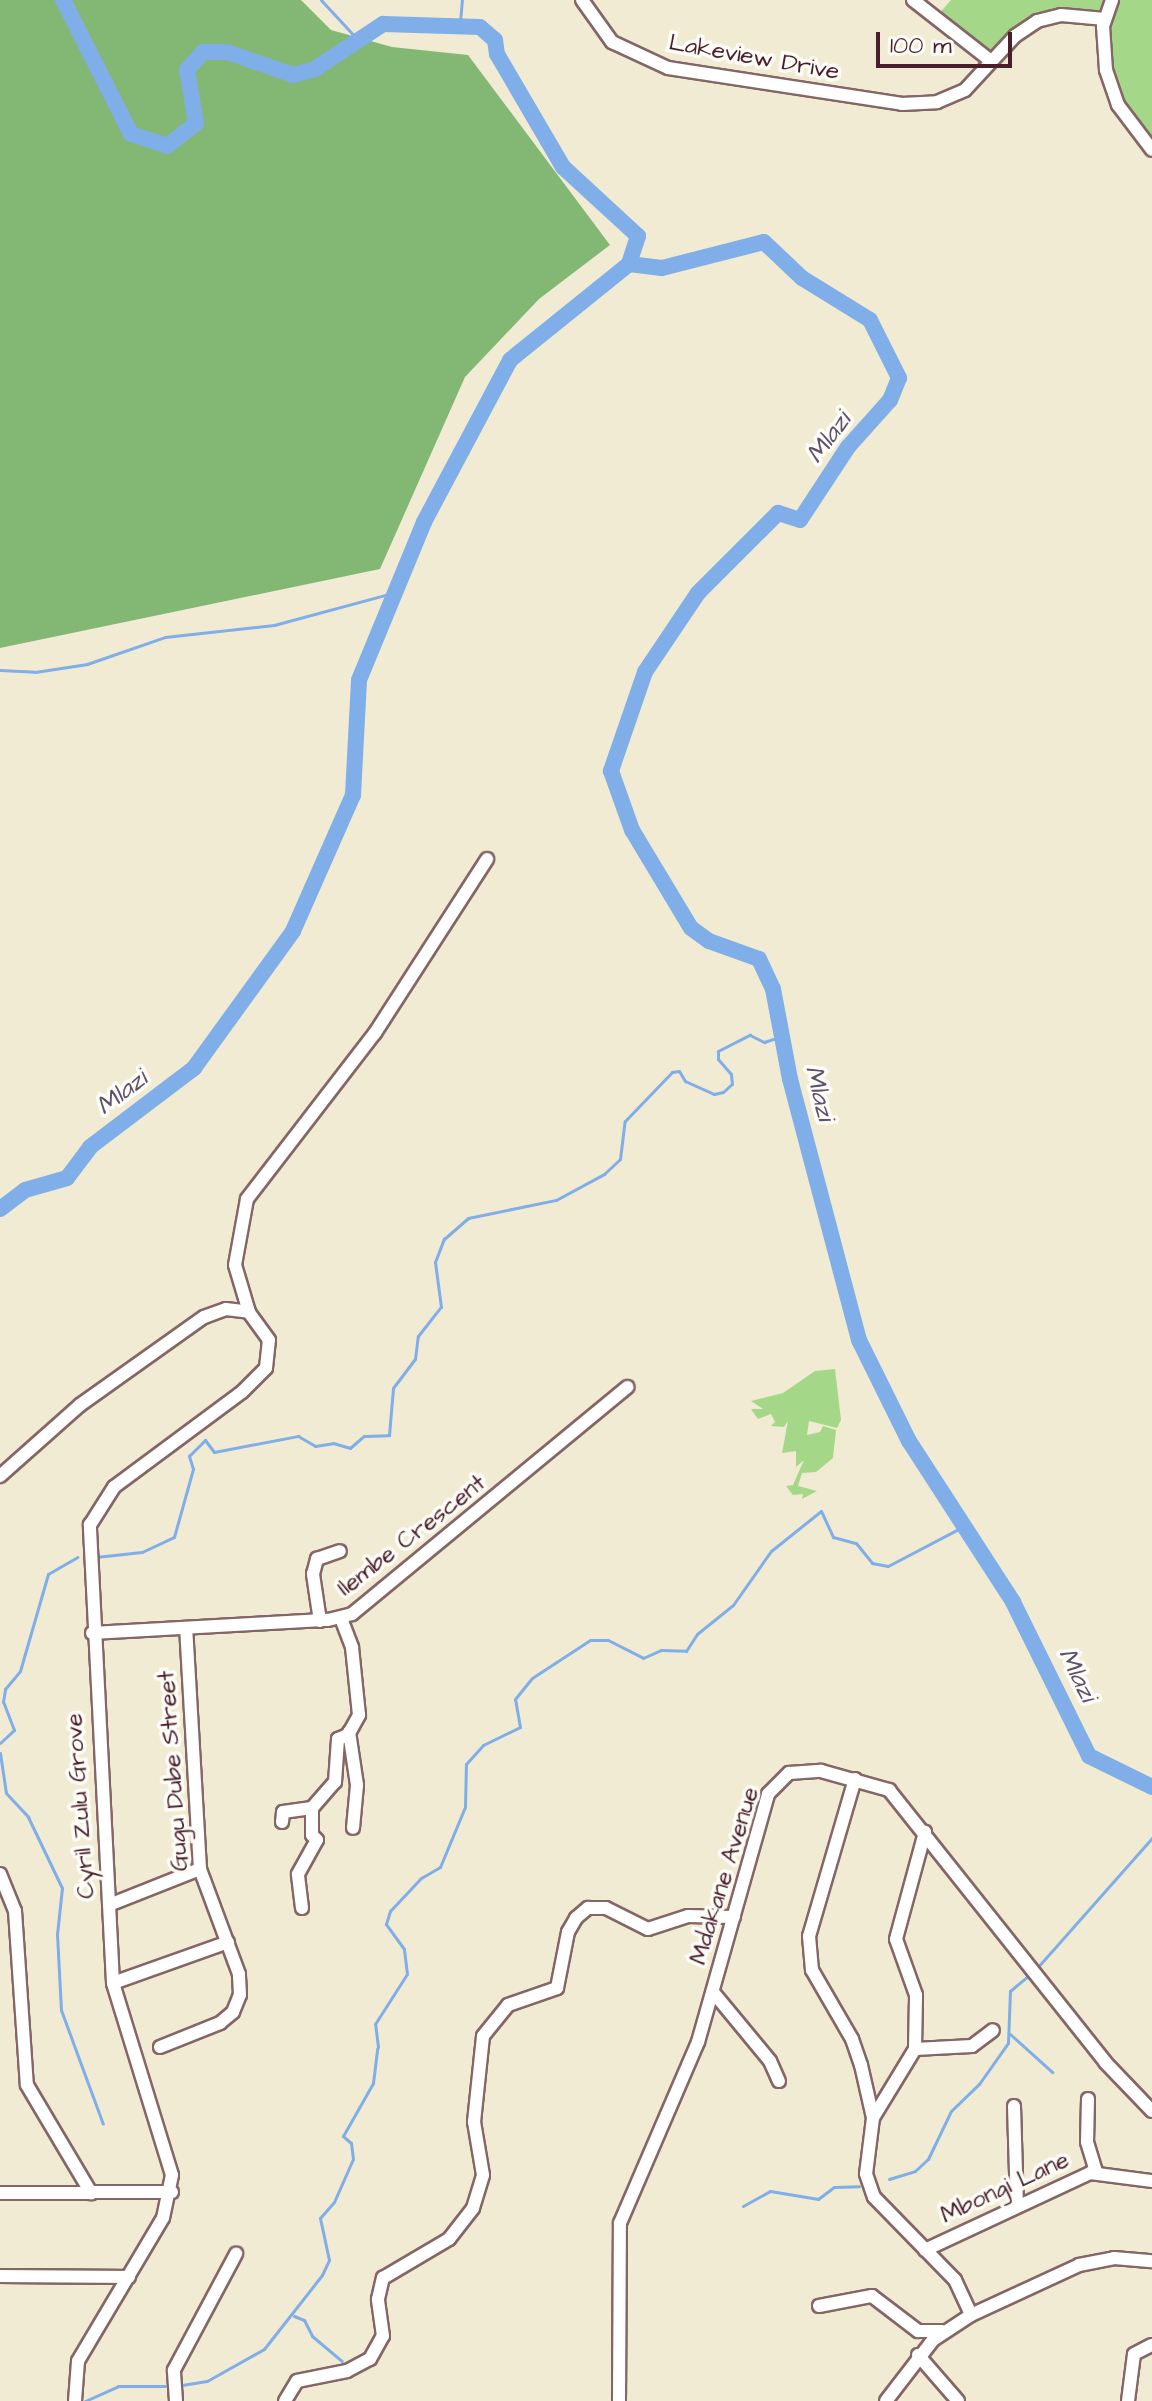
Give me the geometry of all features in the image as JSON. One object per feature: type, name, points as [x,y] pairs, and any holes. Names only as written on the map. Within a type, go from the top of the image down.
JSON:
[{"type":"street","name":"Lakeview Drive","points":[[582,0],[600,32],[641,58],[797,90],[902,104],[937,102],[965,90],[991,61],[1037,21],[1061,15],[1105,19]]},
{"type":"street","points":[[913,0],[991,61]]},
{"type":"street","points":[[1112,0],[1105,19],[1103,54],[1113,94],[1152,150]]},
{"type":"street","name":"Cyril Zulu Grove","points":[[172,2192],[170,2158],[120,2016],[113,1983],[88,1561],[94,1511],[114,1487],[261,1375],[269,1359],[269,1340],[249,1312],[235,1265],[247,1199],[375,1033],[487,859]]},
{"type":"street","points":[[0,1476],[80,1405],[204,1317],[226,1309],[249,1312]]},
{"type":"street","name":"Ilembe Crescent","points":[[92,1633],[341,1618],[371,1601],[627,1387]]},
{"type":"street","points":[[320,1621],[313,1574],[317,1559],[340,1551]]},
{"type":"street","points":[[302,1908],[298,1874],[317,1840],[312,1835],[312,1808],[335,1782],[338,1739],[349,1732],[359,1715],[359,1689],[341,1618]]},
{"type":"street","name":"Gugu Dube Street","points":[[160,2047],[204,2031],[233,2012],[241,1985],[200,1869],[186,1629]]},
{"type":"street","points":[[349,1732],[357,1785],[353,1828]]},
{"type":"street","name":"Mdakane Avenue","points":[[619,2401],[620,2223],[692,2058],[773,1787],[800,1770],[855,1779],[889,1790],[1105,2062],[1152,2111]]},
{"type":"street","points":[[855,1779],[808,1948],[816,1982],[857,2050],[873,2118]]},
{"type":"street","points":[[282,1822],[288,1808],[312,1808]]},
{"type":"street","points":[[925,1832],[896,1939],[916,1995],[915,2049],[873,2118],[867,2149],[869,2187],[882,2209],[955,2280],[971,2315]]},
{"type":"street","points":[[109,1905],[200,1869]]},
{"type":"street","points":[[0,1874],[15,1911],[27,2085],[91,2193]]},
{"type":"street","points":[[285,2401],[297,2381],[347,2371],[370,2359],[383,2336],[378,2299],[383,2278],[449,2239],[473,2208],[483,2175],[474,2122],[483,2036],[508,2005],[557,1988],[568,1932],[576,1918],[588,1908],[606,1908],[648,1929],[688,1916],[734,1917]]},
{"type":"street","points":[[113,1983],[228,1942]]},
{"type":"street","points":[[713,1992],[770,2061],[779,2081]]},
{"type":"street","points":[[915,2049],[972,2046],[993,2030]]},
{"type":"street","points":[[1088,2099],[1087,2142],[1096,2172]]},
{"type":"street","points":[[1014,2106],[1017,2205]]},
{"type":"street","name":"Mbongi Lane","points":[[925,2250],[1017,2205],[1096,2172],[1152,2181]]},
{"type":"street","points":[[0,2193],[172,2192],[129,2277],[78,2361],[75,2401]]},
{"type":"street","points":[[176,2401],[174,2370],[236,2254]]},
{"type":"street","points":[[886,2401],[918,2355],[942,2331],[971,2315],[1079,2265],[1114,2258],[1152,2261]]},
{"type":"street","points":[[0,2276],[129,2277]]},
{"type":"street","points":[[819,2306],[872,2296],[918,2331],[942,2331]]},
{"type":"street","points":[[1128,2401],[1134,2354],[1152,2345]]},
{"type":"street","points":[[918,2355],[958,2401]]},
{"type":"green space","points":[[0,0],[301,0],[331,30],[392,47],[468,55],[610,245],[539,299],[465,377],[380,569],[0,648]]},
{"type":"green space","points":[[951,0],[1152,0],[1152,149],[1114,95],[1106,19],[1050,16],[991,61],[936,17]]},
{"type":"green space","points":[[835,1369],[841,1420],[837,1428],[809,1421],[807,1435],[820,1432],[823,1426],[836,1430],[833,1458],[816,1472],[802,1473],[798,1486],[817,1491],[802,1499],[803,1494],[793,1495],[786,1486],[793,1485],[804,1460],[796,1467],[796,1451],[782,1453],[788,1421],[784,1427],[771,1426],[775,1422],[771,1414],[758,1419],[751,1409],[763,1409],[751,1401],[783,1393],[815,1371]]},
{"type":"waterway","points":[[63,0],[131,134],[167,146],[196,123],[187,70],[203,52],[227,52],[293,75],[315,69],[383,24],[480,27],[495,40],[497,54],[563,167],[638,236],[629,264]]},
{"type":"waterway","points":[[321,0],[359,41]]},
{"type":"waterway","points":[[460,22],[462,0]]},
{"type":"waterway","name":"Mlazi","points":[[0,1209],[25,1190],[67,1178],[90,1147],[194,1068],[293,931],[353,795],[359,680],[424,522],[510,360],[629,264],[662,268],[764,242],[802,278],[870,320],[899,378],[890,400],[848,447],[800,520],[778,513],[698,593],[645,672],[611,771],[632,830],[691,928],[709,941],[759,959],[773,989],[790,1079],[859,1340],[909,1441],[1013,1602],[1089,1756],[1152,1787]]},
{"type":"waterway","points":[[0,670],[35,672],[87,664],[165,637],[274,625],[396,592]]},
{"type":"waterway","points":[[96,1557],[142,1552],[174,1537],[193,1469],[189,1456],[205,1440],[214,1452],[298,1436],[315,1446],[333,1443],[350,1448],[364,1436],[389,1435],[393,1388],[415,1359],[418,1336],[441,1307],[435,1262],[444,1239],[468,1218],[556,1200],[604,1174],[620,1159],[625,1121],[672,1072],[679,1071],[685,1081],[714,1094],[723,1092],[732,1084],[731,1074],[718,1059],[718,1051],[750,1035],[764,1042],[782,1036]]},
{"type":"waterway","points":[[378,2047],[375,2024],[407,1974],[404,1949],[386,1924],[390,1911],[421,1878],[440,1867],[465,1807],[466,1764],[483,1745],[520,1727],[515,1699],[532,1678],[590,1640],[608,1640],[643,1658],[661,1650],[686,1651],[697,1634],[733,1605],[771,1551],[821,1511],[833,1537],[856,1543],[872,1563],[888,1566],[966,1525]]},
{"type":"waterway","points":[[0,1743],[14,1730],[3,1702],[5,1689],[20,1671],[48,1574],[77,1557]]},
{"type":"waterway","points":[[0,1753],[6,1793],[28,1817],[62,1888],[57,1934],[61,2010],[103,2124]]},
{"type":"waterway","points":[[1036,1969],[1152,1838]]},
{"type":"waterway","points":[[889,2179],[915,2171],[928,2159],[951,2111],[979,2084],[1008,2043],[1010,1991],[1030,1974]]},
{"type":"waterway","points":[[1010,2034],[1052,2072]]},
{"type":"waterway","points":[[182,2385],[207,2381],[264,2349],[322,2275],[329,2260],[320,2218],[334,2202],[353,2159],[351,2143],[343,2136],[373,2083],[377,2048]]},
{"type":"waterway","points":[[743,2206],[770,2191],[818,2199],[834,2187],[859,2186]]},
{"type":"waterway","points":[[294,2316],[304,2320],[312,2336],[342,2361]]},
{"type":"waterway","points":[[85,2401],[118,2386],[165,2386]]}]
